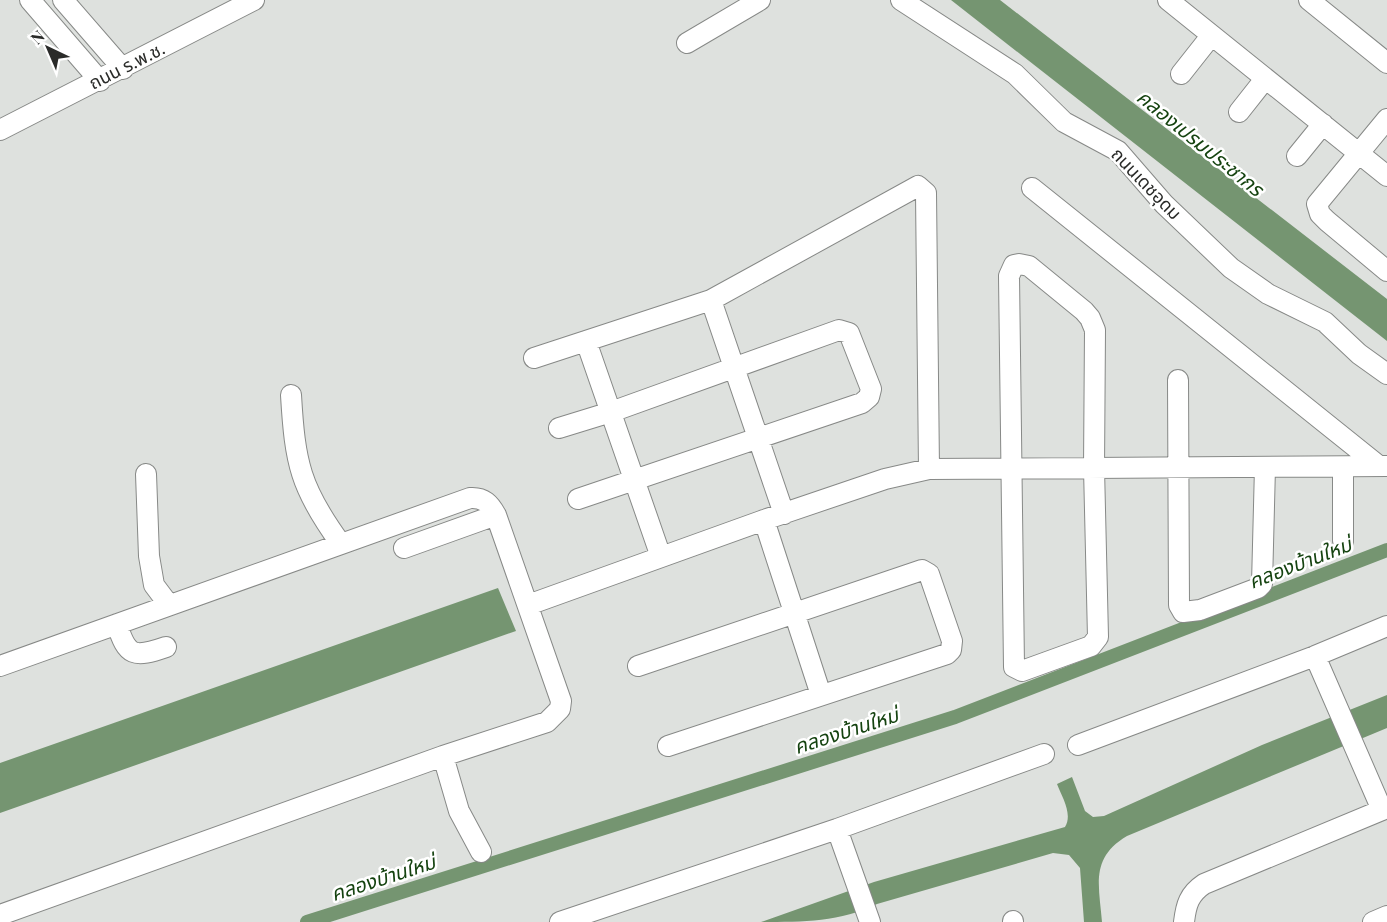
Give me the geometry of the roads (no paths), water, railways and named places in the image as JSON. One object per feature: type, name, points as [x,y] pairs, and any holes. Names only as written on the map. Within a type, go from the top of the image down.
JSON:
[{"type":"street","points":[[30,0],[100,81]]},
{"type":"street","points":[[63,0],[123,69]]},
{"type":"street","name":"ถนน ร.พ.ช.","points":[[0,130],[100,81],[254,0]]},
{"type":"street","points":[[687,43],[760,0]]},
{"type":"street","name":"ถนนเดชอุดม","points":[[901,0],[1016,74],[1064,122],[1118,151],[1164,204],[1231,268],[1268,294],[1325,322],[1359,354],[1387,374]]},
{"type":"street","points":[[1168,0],[1387,176]]},
{"type":"street","points":[[1309,0],[1387,63]]},
{"type":"street","points":[[1181,74],[1211,36]]},
{"type":"street","points":[[1239,112],[1266,79]]},
{"type":"street","points":[[1387,119],[1319,199],[1317,209],[1327,221],[1387,271]]},
{"type":"street","points":[[1297,156],[1323,124]]},
{"type":"street","points":[[534,358],[711,300],[918,186],[926,193],[929,469]]},
{"type":"street","points":[[1032,188],[1383,466]]},
{"type":"street","points":[[1019,264],[1029,266],[1084,311],[1093,323],[1098,637],[1091,646],[1022,671],[1014,667],[1013,469],[1009,276],[1014,265],[1019,264]]},
{"type":"street","points":[[711,300],[784,514]]},
{"type":"street","points":[[559,428],[611,412],[843,330],[849,333],[871,389],[869,397],[862,403],[578,499]]},
{"type":"street","points":[[586,341],[661,557]]},
{"type":"street","points":[[1178,380],[1179,605],[1186,613],[1258,588],[1262,584],[1265,467]]},
{"type":"street","points":[[291,395],[294,445],[302,480],[322,519],[341,544]]},
{"type":"street","points":[[528,605],[764,520],[885,479],[929,469],[1383,466]]},
{"type":"street","points":[[1343,467],[1343,541]]},
{"type":"street","points":[[146,474],[149,556],[154,585],[169,605]]},
{"type":"street","points":[[0,666],[471,498],[483,499],[496,515],[561,701],[560,709],[548,722],[443,756],[0,915]]},
{"type":"street","points":[[405,548],[496,515]]},
{"type":"street","points":[[764,520],[821,695]]},
{"type":"street","points":[[638,666],[795,612],[925,571],[929,574],[952,641],[951,650],[946,654],[668,746]]},
{"type":"street","points":[[117,624],[122,642],[136,654],[144,655],[166,647]]},
{"type":"street","points":[[1077,745],[1315,656],[1387,626]]},
{"type":"street","points":[[1184,922],[1186,905],[1191,895],[1204,885],[1384,809],[1355,750],[1315,656]]},
{"type":"street","points":[[560,922],[837,829],[1044,754]]},
{"type":"street","points":[[443,756],[459,811],[481,852]]},
{"type":"street","points":[[837,829],[868,916]]},
{"type":"street","points":[[1373,922],[1387,916]]},
{"type":"waterway","name":"คลองบ้านใหม่","points":[[307,922],[955,717],[1387,550]]},
{"type":"water label","name":"คลองเปรมประชากร","points":[[1200,143]]}]
